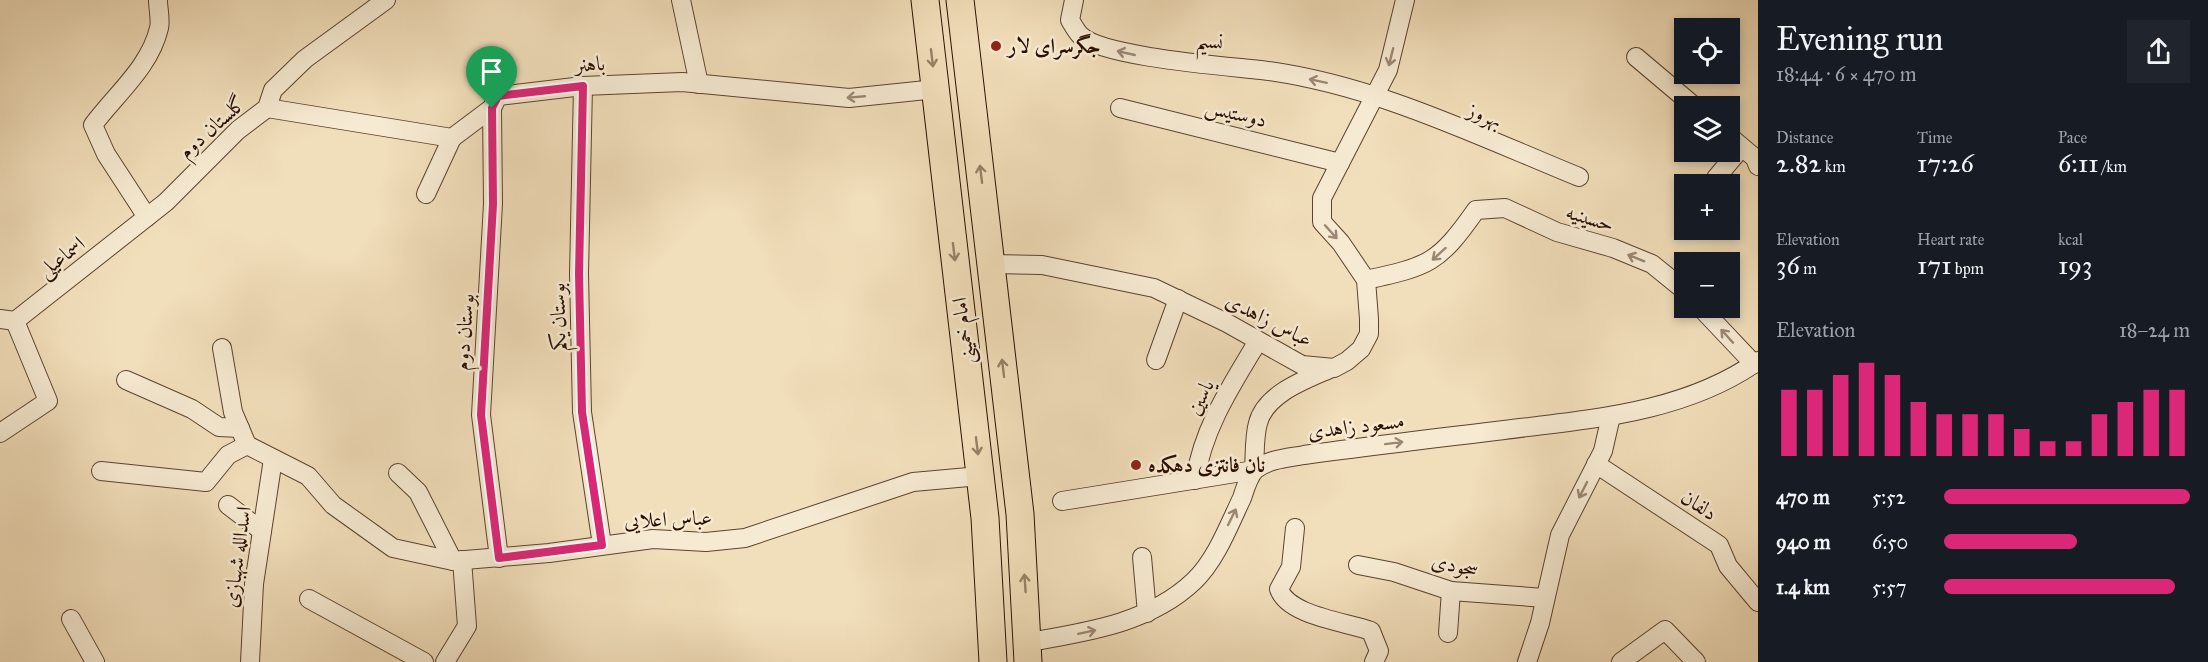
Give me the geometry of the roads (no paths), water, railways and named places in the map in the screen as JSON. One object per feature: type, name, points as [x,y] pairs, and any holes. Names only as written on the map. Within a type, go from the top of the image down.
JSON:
[{"type":"highway","name":"امام خمینی","points":[[925,0],[980,476],[994,643],[993,662]]},
{"type":"highway","name":"امام خمینی","points":[[960,0],[1020,514],[1029,652]]},
{"type":"street","points":[[147,217],[106,154],[93,125],[111,100],[141,69],[159,27],[158,0]]},
{"type":"street","name":"گلستان دوم","points":[[147,217],[166,202],[238,130],[267,108],[273,90],[305,59],[386,0]]},
{"type":"street","points":[[681,0],[699,84]]},
{"type":"street","name":"نسیم","points":[[1074,0],[1070,20],[1080,36],[1102,47],[1133,55],[1272,71],[1375,94]]},
{"type":"street","points":[[1029,652],[1147,613],[1162,605],[1195,580],[1220,543],[1254,470],[1258,423],[1265,408],[1277,396],[1334,368],[1354,355],[1369,334],[1366,280],[1341,243],[1322,222],[1322,198],[1388,70],[1404,0]]},
{"type":"street","points":[[1636,57],[1682,96]]},
{"type":"street","name":"باهنر","points":[[452,138],[492,108],[498,96],[583,86],[682,82],[849,98],[936,89]]},
{"type":"street","name":"بوستان یکم","points":[[583,86],[579,274],[582,412],[602,545]]},
{"type":"street","name":"بهروز","points":[[1375,94],[1579,177]]},
{"type":"street","points":[[267,108],[452,138],[426,194]]},
{"type":"street","name":"بوستان دوم","points":[[492,108],[493,204],[481,415],[499,558]]},
{"type":"street","name":"دوستیس","points":[[1120,108],[1340,162]]},
{"type":"street","points":[[1740,147],[1755,158],[1758,166]]},
{"type":"street","name":"حسینیه","points":[[1366,280],[1414,270],[1434,260],[1456,237],[1476,210],[1505,208],[1557,232],[1614,248],[1652,264],[1674,282]]},
{"type":"street","name":"اسماعیلی","points":[[8,320],[147,217]]},
{"type":"street","name":"عباس زاهدی","points":[[991,264],[1042,265],[1154,288],[1302,365],[1334,368]]},
{"type":"street","points":[[1156,360],[1178,299]]},
{"type":"street","points":[[1711,318],[1756,363]]},
{"type":"street","points":[[0,433],[48,401],[8,320]]},
{"type":"street","name":"یاسین","points":[[1195,480],[1200,451],[1213,418],[1258,341]]},
{"type":"street","points":[[101,471],[206,482],[243,436],[233,412],[222,348]]},
{"type":"street","name":"مسعود زاهدی","points":[[1062,501],[1254,470],[1268,462],[1304,455],[1611,416],[1695,394],[1756,363]]},
{"type":"street","name":"عباس اعلایی","points":[[126,380],[192,409],[219,427],[243,436],[273,459],[308,476],[333,506],[393,548],[457,560],[499,558],[653,539],[706,542],[745,538],[913,482],[980,476]]},
{"type":"street","points":[[1527,662],[1540,623],[1560,535],[1603,451],[1611,416]]},
{"type":"street","name":"اسدالله شهبازی","points":[[250,662],[254,584],[273,459]]},
{"type":"street","name":"دلفان","points":[[1596,464],[1719,545],[1728,566],[1758,602]]},
{"type":"street","points":[[398,473],[418,492],[457,560],[467,626],[445,662]]},
{"type":"street","points":[[228,505],[262,531]]},
{"type":"street","points":[[1295,528],[1291,567],[1279,589],[1282,596],[1326,620],[1350,623],[1371,631],[1379,651],[1374,662]]},
{"type":"street","points":[[1142,557],[1147,613]]},
{"type":"street","name":"سجودی","points":[[1358,565],[1394,572],[1450,591],[1545,598]]},
{"type":"street","points":[[1448,633],[1450,591]]},
{"type":"street","points":[[309,598],[424,662]]},
{"type":"street","points":[[71,619],[95,662]]},
{"type":"street","points":[[1621,662],[1665,630],[1696,662]]},
{"type":"place","name":"جگرسرای لار","points":[[996,46]]},
{"type":"place","name":"نان فانتزی دهکده","points":[[1136,465]]}]
